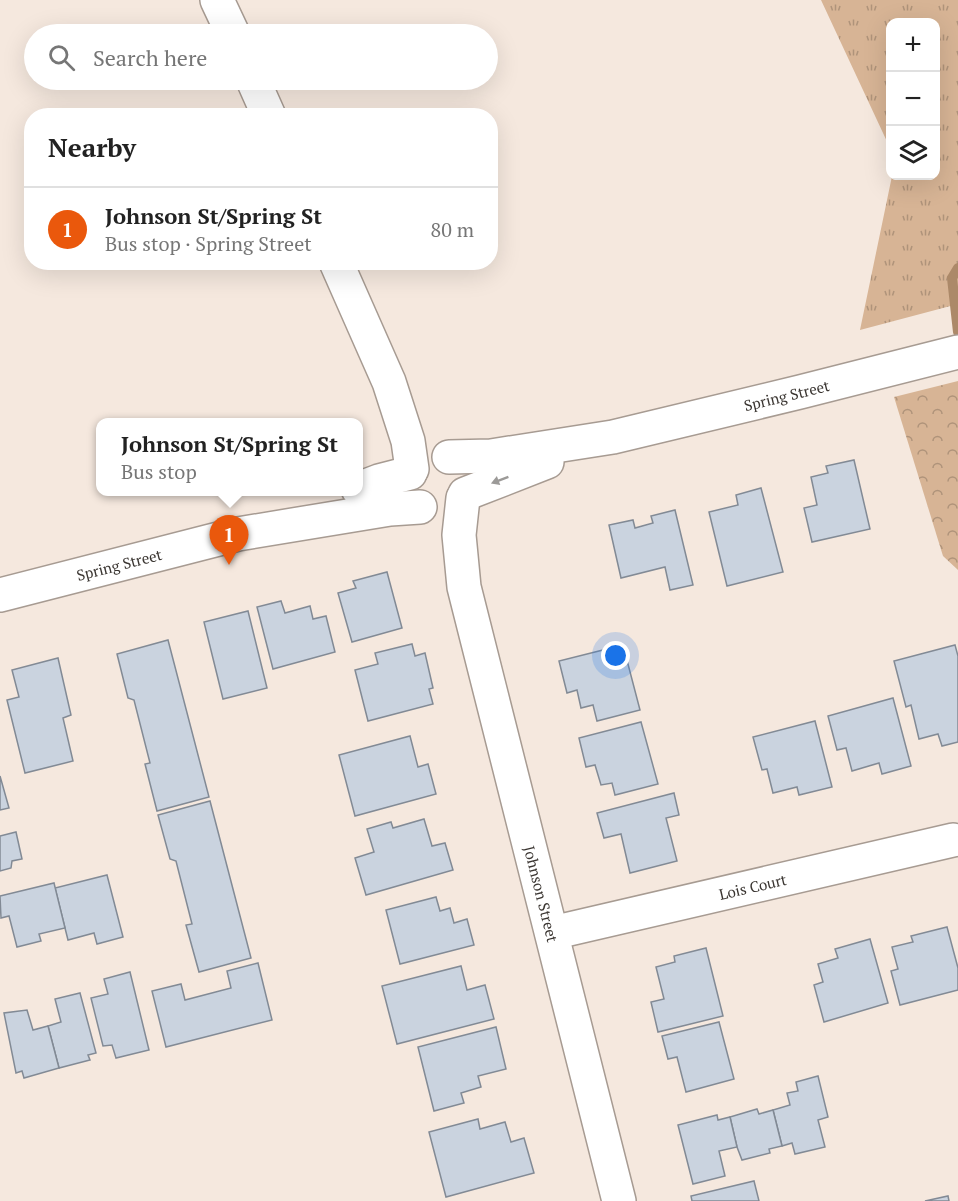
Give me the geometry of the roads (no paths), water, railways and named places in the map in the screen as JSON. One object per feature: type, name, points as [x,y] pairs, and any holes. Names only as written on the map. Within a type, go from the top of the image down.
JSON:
[{"type":"street","points":[[217,0],[228,24]]},
{"type":"street","points":[[257,90],[265,108]]},
{"type":"street","points":[[340,270],[389,382],[408,441],[411,471]]},
{"type":"street","name":"Spring Street","points":[[447,456],[491,456],[614,437],[958,352]]},
{"type":"street","points":[[389,382],[426,435],[447,456]]},
{"type":"street","name":"Spring Street","points":[[464,496],[497,480],[614,437]]},
{"type":"street","points":[[435,454],[447,456],[457,461],[463,468],[467,485],[464,496],[458,505],[450,510],[434,513],[422,509],[409,492],[408,482],[411,471],[418,461],[426,456],[435,454]]},
{"type":"street","points":[[363,487],[411,471]]},
{"type":"street","name":"Spring Street","points":[[238,534],[341,496]]},
{"type":"street","name":"Johnson Street","points":[[464,496],[459,535],[464,586],[619,1201]]},
{"type":"street","name":"Spring Street","points":[[0,595],[238,534],[390,509],[422,509]]},
{"type":"street","name":"Johnson Street","points":[[422,509],[442,539],[464,586]]},
{"type":"street","name":"Lois Court","points":[[552,933],[953,840]]},
{"type":"waterway","points":[[958,268],[952,278],[958,332]]},
{"type":"place","name":"Johnson St/Spring St","points":[[229,565]]}]
